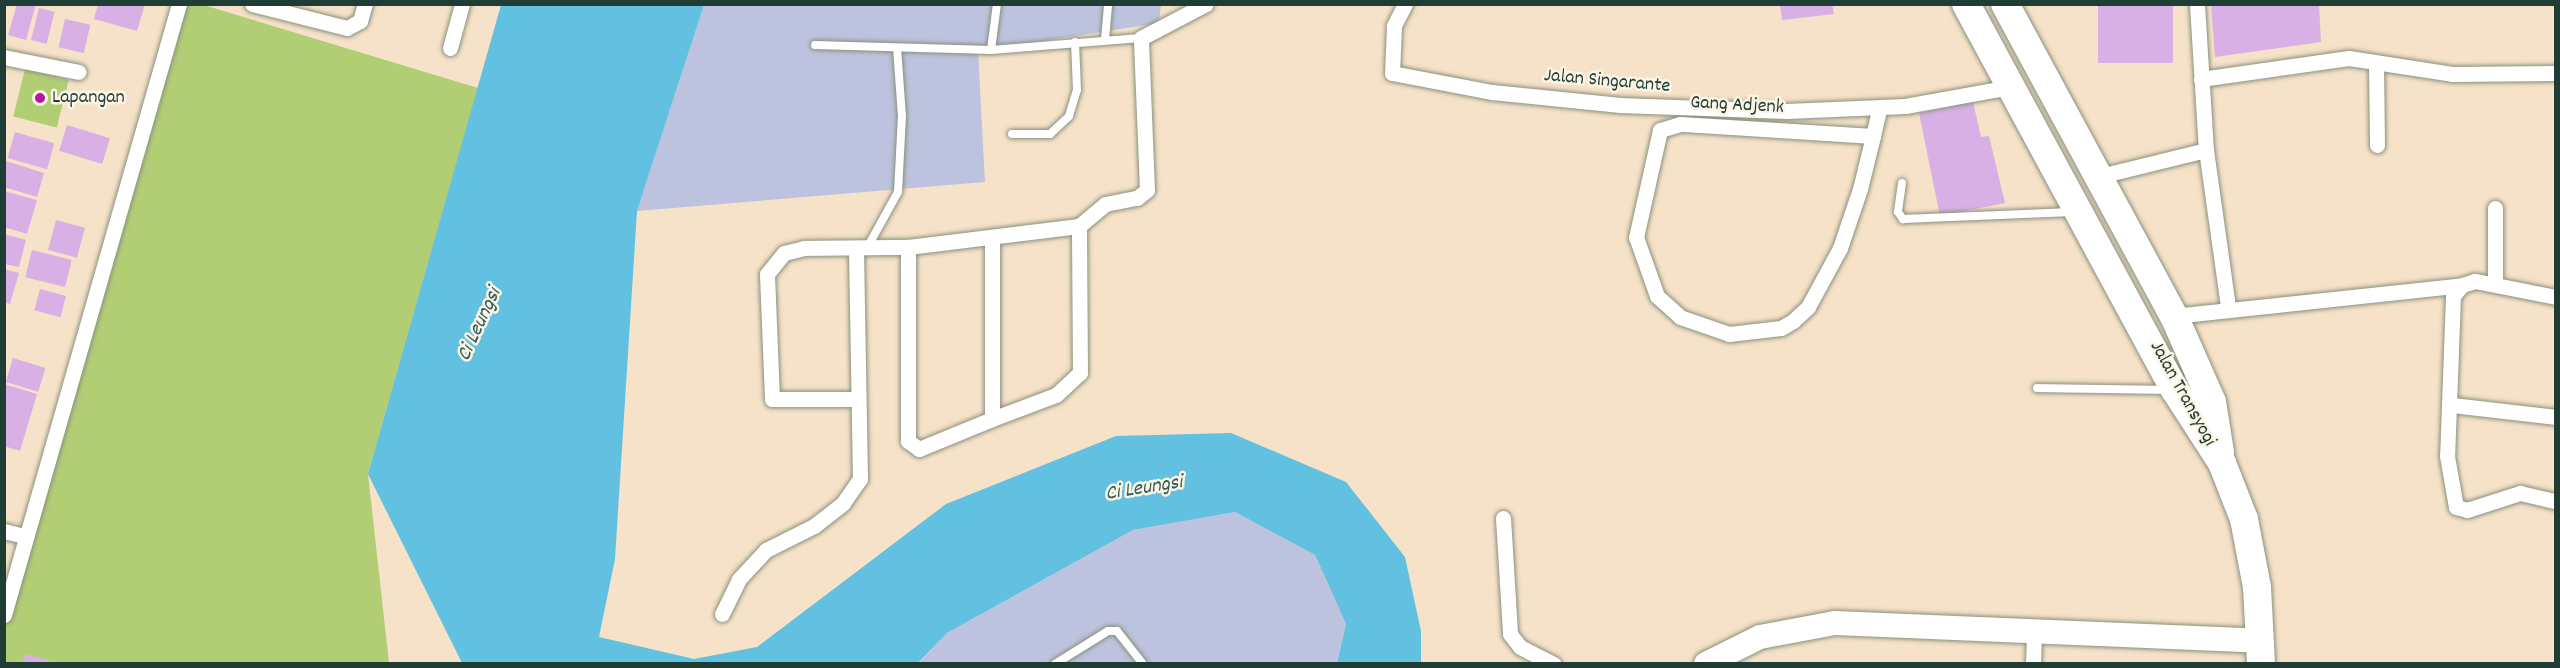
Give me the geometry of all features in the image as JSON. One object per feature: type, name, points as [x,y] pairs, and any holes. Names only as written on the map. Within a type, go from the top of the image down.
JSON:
[{"type":"highway","name":"Jalan Transyogi","points":[[1966,4],[2077,212],[2131,299],[2175,390],[2222,463]]},
{"type":"highway","name":"Jalan Transyogi","points":[[2005,4],[2174,316],[2212,402],[2222,463]]},
{"type":"highway","points":[[2222,463],[2244,519],[2261,652]]},
{"type":"main road","points":[[1706,663],[1770,634],[1835,623],[2034,633],[2261,652]]},
{"type":"street","points":[[4,615],[24,536],[179,4]]},
{"type":"street","points":[[252,4],[347,28],[360,21],[365,4]]},
{"type":"street","points":[[450,48],[462,4]]},
{"type":"street","points":[[858,399],[772,399],[766,279],[784,253],[804,248],[908,247],[992,239],[1079,226],[1105,204],[1137,198],[1147,190],[1141,38],[1206,4]]},
{"type":"street","name":"Jalan Singarante","points":[[1405,4],[1394,26],[1391,69],[1399,77],[1620,105],[1879,109],[2011,87]]},
{"type":"street","points":[[2197,4],[2206,150],[2228,306]]},
{"type":"street","points":[[4,57],[79,72]]},
{"type":"street","points":[[2201,79],[2323,59],[2376,63],[2452,74],[2556,73]]},
{"type":"street","points":[[2376,63],[2377,145]]},
{"type":"street","name":"Gang Adjenk","points":[[1873,136],[1680,124],[1660,130],[1635,237],[1657,296],[1680,317],[1729,334],[1771,330],[1793,321],[1808,307],[1840,248],[1873,136],[1879,109]]},
{"type":"street","points":[[2100,176],[2206,150]]},
{"type":"street","points":[[2495,208],[2495,282]]},
{"type":"street","points":[[908,247],[908,441],[919,449],[1056,395],[1080,373],[1079,226]]},
{"type":"street","points":[[992,239],[992,419]]},
{"type":"street","points":[[722,614],[739,579],[766,550],[814,526],[854,492],[860,479],[858,399],[861,249]]},
{"type":"street","points":[[2174,316],[2228,306],[2495,282],[2556,297]]},
{"type":"street","points":[[2462,285],[2451,307],[2452,405],[2447,456],[2457,507],[2467,510],[2520,493],[2556,501]]},
{"type":"street","points":[[2452,405],[2556,417]]},
{"type":"street","points":[[1503,518],[1510,634],[1520,647],[1554,663]]},
{"type":"street","points":[[4,531],[24,536]]},
{"type":"street","points":[[2033,663],[2034,633]]},
{"type":"lane","points":[[991,50],[997,4]]},
{"type":"lane","points":[[1105,40],[1108,4]]},
{"type":"lane","points":[[815,45],[991,50],[1141,38]]},
{"type":"lane","points":[[1012,134],[1050,134],[1069,116],[1077,90],[1074,42]]},
{"type":"lane","points":[[861,249],[898,192],[902,116],[897,48]]},
{"type":"lane","points":[[1902,183],[1898,212],[1903,219],[2077,212]]},
{"type":"lane","points":[[2037,388],[2175,390]]},
{"type":"lane","points":[[1055,663],[1108,631],[1117,631],[1143,663]]},
{"type":"shaded area","points":[[704,5],[1161,5],[1159,23],[978,51],[985,182],[637,211]]},
{"type":"shaded area","points":[[1235,512],[1315,555],[1346,624],[1337,663],[918,664],[947,633],[1133,530]]},
{"type":"green space","points":[[184,5],[204,5],[478,88],[368,474],[389,663],[5,664],[5,596]]},
{"type":"green space","name":"Lapangan","points":[[25,69],[69,80],[57,127],[13,117]]},
{"type":"water","name":"Ci Leungsi","points":[[501,5],[704,5],[637,211],[615,559],[599,637],[694,659],[757,647],[946,504],[1116,436],[1231,433],[1346,482],[1405,557],[1421,631],[1421,663],[1337,663],[1346,624],[1315,555],[1235,512],[1133,530],[947,633],[918,663],[462,663],[368,474]]},
{"type":"building","points":[[17,4],[36,4],[26,40],[8,35]]},
{"type":"building","points":[[98,4],[145,4],[137,31],[94,19]]},
{"type":"building","points":[[1780,4],[1832,4],[1834,14],[1782,20]]},
{"type":"building","points":[[2098,4],[2173,4],[2173,63],[2098,63]]},
{"type":"building","points":[[2211,4],[2319,4],[2321,42],[2215,57]]},
{"type":"building","points":[[39,8],[55,12],[47,44],[31,40]]},
{"type":"building","points":[[65,19],[90,25],[84,53],[58,47]]},
{"type":"building","points":[[1973,102],[1981,137],[1989,136],[2005,203],[1940,216],[1919,113]]},
{"type":"building","points":[[67,125],[110,138],[102,164],[59,151]]},
{"type":"building","points":[[15,132],[54,143],[47,169],[8,158]]},
{"type":"building","points":[[6,161],[44,173],[37,197],[4,187]]},
{"type":"building","points":[[4,191],[37,200],[27,234],[4,227]]},
{"type":"building","points":[[56,220],[85,228],[77,258],[48,250]]},
{"type":"building","points":[[4,234],[26,240],[19,267],[4,264]]},
{"type":"building","points":[[32,250],[72,260],[65,287],[25,277]]},
{"type":"building","points":[[4,269],[19,273],[10,304],[4,302]]},
{"type":"building","points":[[40,289],[66,296],[60,317],[34,310]]},
{"type":"building","points":[[13,358],[46,368],[38,392],[6,382]]},
{"type":"building","points":[[4,384],[37,394],[20,451],[4,446]]},
{"type":"building","points":[[25,654],[58,663],[58,664],[22,664]]},
{"type":"place","name":"Lapangan","points":[[40,98]]}]
